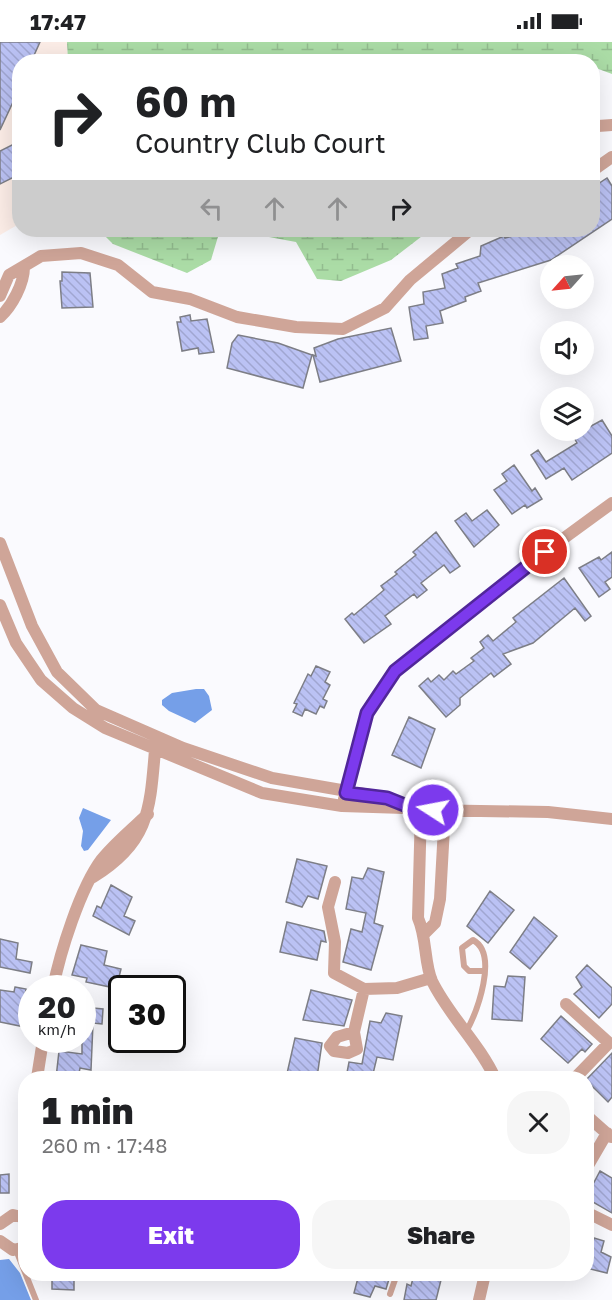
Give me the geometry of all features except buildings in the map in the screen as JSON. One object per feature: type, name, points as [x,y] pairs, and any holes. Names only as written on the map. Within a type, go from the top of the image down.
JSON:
[{"type":"street","points":[[0,296],[9,275],[41,256],[81,253],[118,265],[152,292],[190,298],[237,317],[296,327],[343,329],[385,308],[410,280],[462,237]]},
{"type":"street","points":[[0,317],[8,310],[17,292],[24,267]]},
{"type":"street","points":[[342,806],[367,713],[395,671],[545,552],[612,503]]},
{"type":"street","points":[[0,543],[32,627],[57,672],[96,710],[183,748],[272,778],[346,793],[387,798],[417,809]]},
{"type":"street","points":[[0,605],[16,643],[41,680],[93,721],[155,750],[262,793],[342,806],[548,812],[612,819]]},
{"type":"street","points":[[56,975],[60,952],[102,860],[148,814],[155,750]]},
{"type":"street","points":[[417,809],[418,918],[425,933],[431,978],[492,1071]]},
{"type":"street","points":[[425,933],[435,923],[440,899],[445,810]]},
{"type":"street","points":[[591,818],[600,823],[612,825]]},
{"type":"street","points":[[335,882],[328,907],[335,942],[334,973],[364,989],[397,988],[431,978]]},
{"type":"street","points":[[354,1032],[364,989]]},
{"type":"street","points":[[566,1004],[609,1043],[582,1071]]},
{"type":"street","points":[[38,1071],[41,1053]]},
{"type":"street","points":[[594,1122],[609,1136],[594,1158]]},
{"type":"street","points":[[0,1224],[8,1216],[18,1217]]},
{"type":"street","points":[[594,1216],[612,1225]]},
{"type":"street","points":[[0,1240],[7,1248],[18,1248]]},
{"type":"street","points":[[479,1300],[483,1281]]},
{"type":"lane","points":[[466,1032],[480,1003],[484,971],[484,952],[480,944],[473,940],[468,942],[462,948],[464,966],[469,971],[484,971]]},
{"type":"lane","points":[[31,1281],[36,1300]]},
{"type":"lane","points":[[390,1294],[395,1281]]},
{"type":"shaded area","points":[[0,42],[67,42],[68,54],[12,54],[12,228],[0,235]]},
{"type":"green space","points":[[67,42],[612,42],[612,74],[600,70],[600,54],[68,54]]},
{"type":"green space","points":[[106,237],[218,237],[211,260],[187,273],[113,244]]},
{"type":"green space","points":[[269,237],[421,237],[391,260],[341,281],[317,279],[296,242]]},
{"type":"water","points":[[204,689],[209,696],[212,710],[195,723],[169,711],[162,705],[162,700],[172,693]]},
{"type":"water","points":[[83,808],[111,820],[88,850],[84,851],[81,846],[83,831],[79,818]]},
{"type":"water","points":[[9,1259],[18,1270],[18,1281],[23,1281],[31,1300],[0,1300],[0,1260]]},
{"type":"route","points":[[433,810],[412,808],[387,798],[346,793],[367,713],[380,690],[395,671],[545,552]]}]
